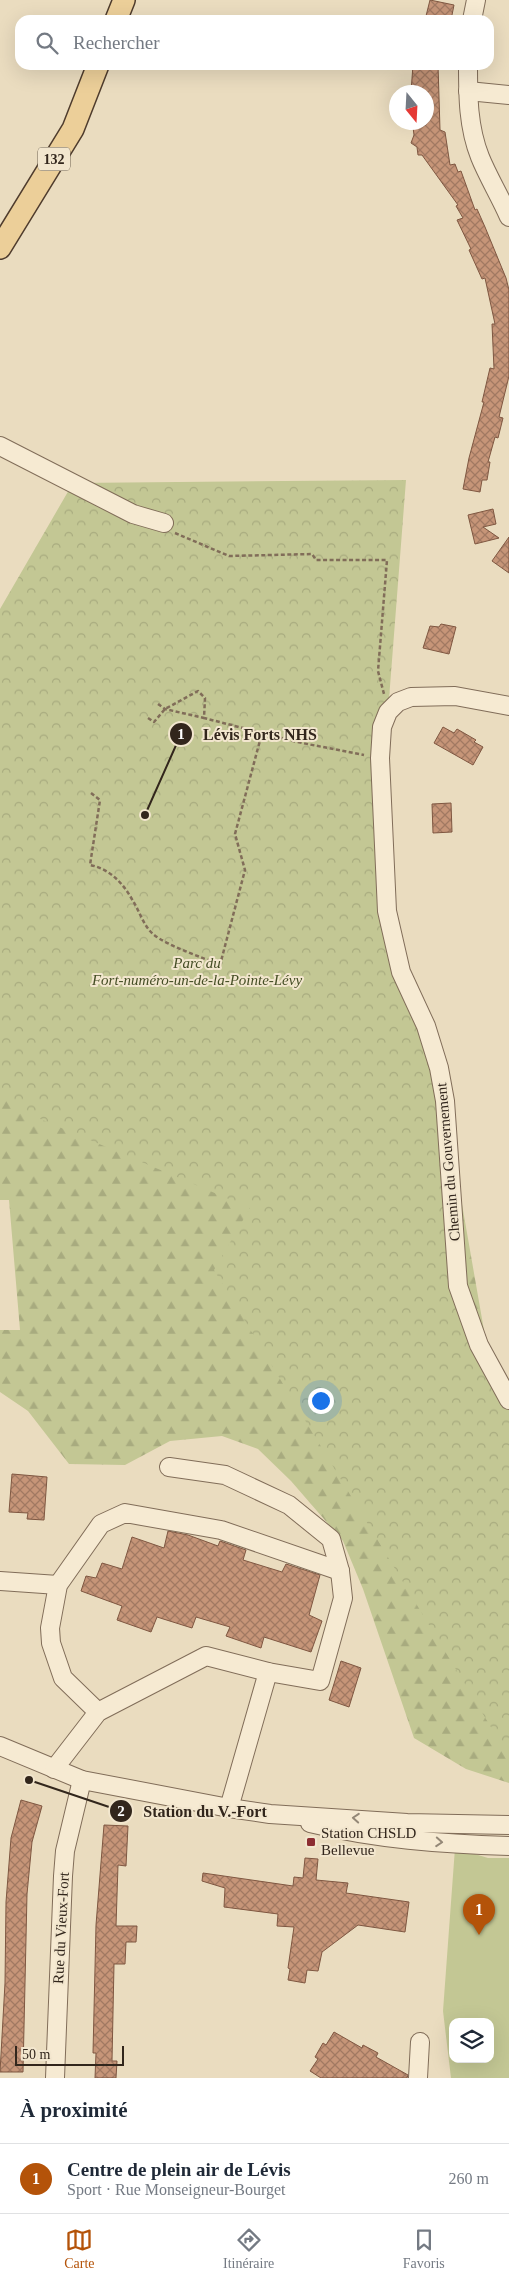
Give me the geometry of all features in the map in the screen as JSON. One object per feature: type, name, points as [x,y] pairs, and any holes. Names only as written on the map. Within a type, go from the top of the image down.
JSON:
[{"type":"main road","points":[[118,15],[124,0]]},
{"type":"main road","name":"132","points":[[0,248],[73,128],[96,70]]},
{"type":"street","points":[[473,15],[476,0]]},
{"type":"street","points":[[468,70],[472,132],[480,157],[509,217]]},
{"type":"street","points":[[468,91],[509,94]]},
{"type":"street","points":[[0,446],[133,514],[164,524]]},
{"type":"street","points":[[388,712],[398,702],[411,697],[455,696],[509,706]]},
{"type":"street","name":"Chemin du Gouvernement","points":[[388,712],[382,728],[380,758],[387,911],[401,972],[426,1026],[439,1068],[445,1101],[458,1286],[479,1345],[509,1400]]},
{"type":"street","points":[[54,1769],[98,1712],[206,1656],[268,1672],[320,1681],[343,1598],[340,1571],[331,1539],[289,1506],[225,1475],[169,1467]]},
{"type":"street","points":[[98,1712],[63,1678],[51,1643],[50,1628],[58,1586],[101,1524],[125,1513],[221,1530],[340,1571]]},
{"type":"street","points":[[0,1581],[58,1586]]},
{"type":"street","points":[[229,1808],[268,1672]]},
{"type":"street","points":[[0,1746],[82,1780],[229,1808],[270,1814],[407,1823],[509,1825]]},
{"type":"street","name":"Rue du Vieux-Fort","points":[[55,2078],[65,1851],[82,1780]]},
{"type":"street","points":[[270,1814],[348,1833],[414,1841],[509,1846]]},
{"type":"street","points":[[418,2078],[420,2042]]},
{"type":"path","points":[[164,524],[166,530],[229,556],[312,554],[316,560],[387,560],[378,671],[388,712]]},
{"type":"path","points":[[148,718],[154,722],[165,709],[198,691],[205,698],[204,718]]},
{"type":"path","points":[[158,704],[165,709],[298,742],[380,758]]},
{"type":"path","points":[[91,793],[100,800],[90,865],[100,867],[113,874],[133,900],[152,934],[220,965],[245,870],[235,834],[262,733]]},
{"type":"green space","name":"Parc du Fort-numéro-un-de-la-Pointe-Lévy","points":[[406,480],[388,712],[387,911],[439,1068],[458,1286],[509,1400],[509,1757],[214,1270],[250,1208],[12,1107],[0,1084],[0,609],[73,483]]},
{"type":"green space","points":[[0,1051],[452,1147],[489,1359],[509,1393],[509,1783],[466,1769],[414,1738],[363,1589],[343,1541],[291,1481],[258,1449],[222,1436],[170,1441],[125,1465],[69,1464],[28,1411],[0,1392],[0,1330],[20,1330],[9,1200],[0,1200]]},
{"type":"green space","points":[[455,1848],[488,1858],[509,1858],[509,2078],[451,2078],[449,2063],[494,2063],[494,2018],[449,2018],[449,2061],[443,2011]]},
{"type":"building","points":[[430,0],[454,5],[452,15],[426,15]]},
{"type":"building","points":[[413,70],[438,70],[440,130],[445,132],[450,165],[455,164],[458,172],[461,171],[475,210],[477,209],[506,278],[509,290],[509,376],[499,417],[503,418],[498,438],[495,437],[488,462],[490,462],[487,480],[482,480],[480,492],[463,489],[484,402],[482,402],[490,368],[494,369],[492,324],[495,324],[485,278],[482,279],[469,250],[471,249],[457,220],[463,218],[456,206],[458,205],[422,155],[418,155],[417,147],[411,143],[414,135],[413,130],[434,130],[434,85],[412,85]]},
{"type":"building","points":[[493,509],[496,524],[483,527],[499,538],[475,544],[468,515]]},
{"type":"building","points":[[509,537],[509,573],[492,561]]},
{"type":"building","points":[[441,624],[456,627],[449,654],[423,648],[430,626],[439,627]]},
{"type":"building","points":[[443,727],[454,733],[457,729],[476,740],[474,742],[483,747],[473,765],[434,743]]},
{"type":"building","points":[[451,803],[452,832],[433,833],[432,804]]},
{"type":"building","points":[[12,1474],[47,1477],[44,1520],[27,1519],[28,1513],[9,1512]]},
{"type":"building","points":[[168,1531],[188,1535],[218,1546],[220,1541],[246,1550],[243,1560],[282,1572],[286,1564],[320,1575],[309,1615],[322,1621],[311,1652],[264,1637],[261,1648],[226,1636],[230,1627],[196,1617],[192,1628],[157,1617],[151,1632],[117,1620],[122,1606],[81,1591],[86,1576],[96,1578],[102,1563],[122,1569],[132,1537],[164,1548]]},
{"type":"building","points":[[341,1661],[361,1668],[349,1707],[329,1700]]},
{"type":"building","points":[[21,1800],[42,1806],[32,1842],[27,1894],[23,2072],[0,2072],[5,1983],[6,1902],[11,1838]]},
{"type":"building","points":[[104,1825],[128,1826],[126,1866],[118,1865],[116,1926],[137,1926],[136,1942],[126,1942],[125,1964],[114,1964],[112,2061],[117,2061],[116,2078],[95,2078],[96,2053],[93,2053],[96,1925]]},
{"type":"building","points":[[305,1858],[318,1859],[316,1880],[348,1883],[346,1893],[409,1902],[405,1932],[358,1925],[322,1952],[318,1971],[307,1970],[305,1983],[288,1980],[294,1927],[277,1926],[278,1914],[224,1907],[225,1888],[202,1881],[203,1873],[293,1886],[294,1877],[303,1878]]},
{"type":"building","points":[[334,2032],[362,2048],[363,2045],[378,2053],[376,2057],[408,2075],[407,2078],[321,2078],[310,2071],[318,2059],[315,2057],[323,2043],[326,2045]]},
{"type":"place","name":"Lévis Forts NHS","points":[[145,815]]},
{"type":"place","name":"Station du V.-Fort","points":[[29,1780]]},
{"type":"place","name":"Station CHSLD Bellevue","points":[[311,1842]]},
{"type":"place","name":"Centre de plein air de Lévis","points":[[479,1935]]}]
